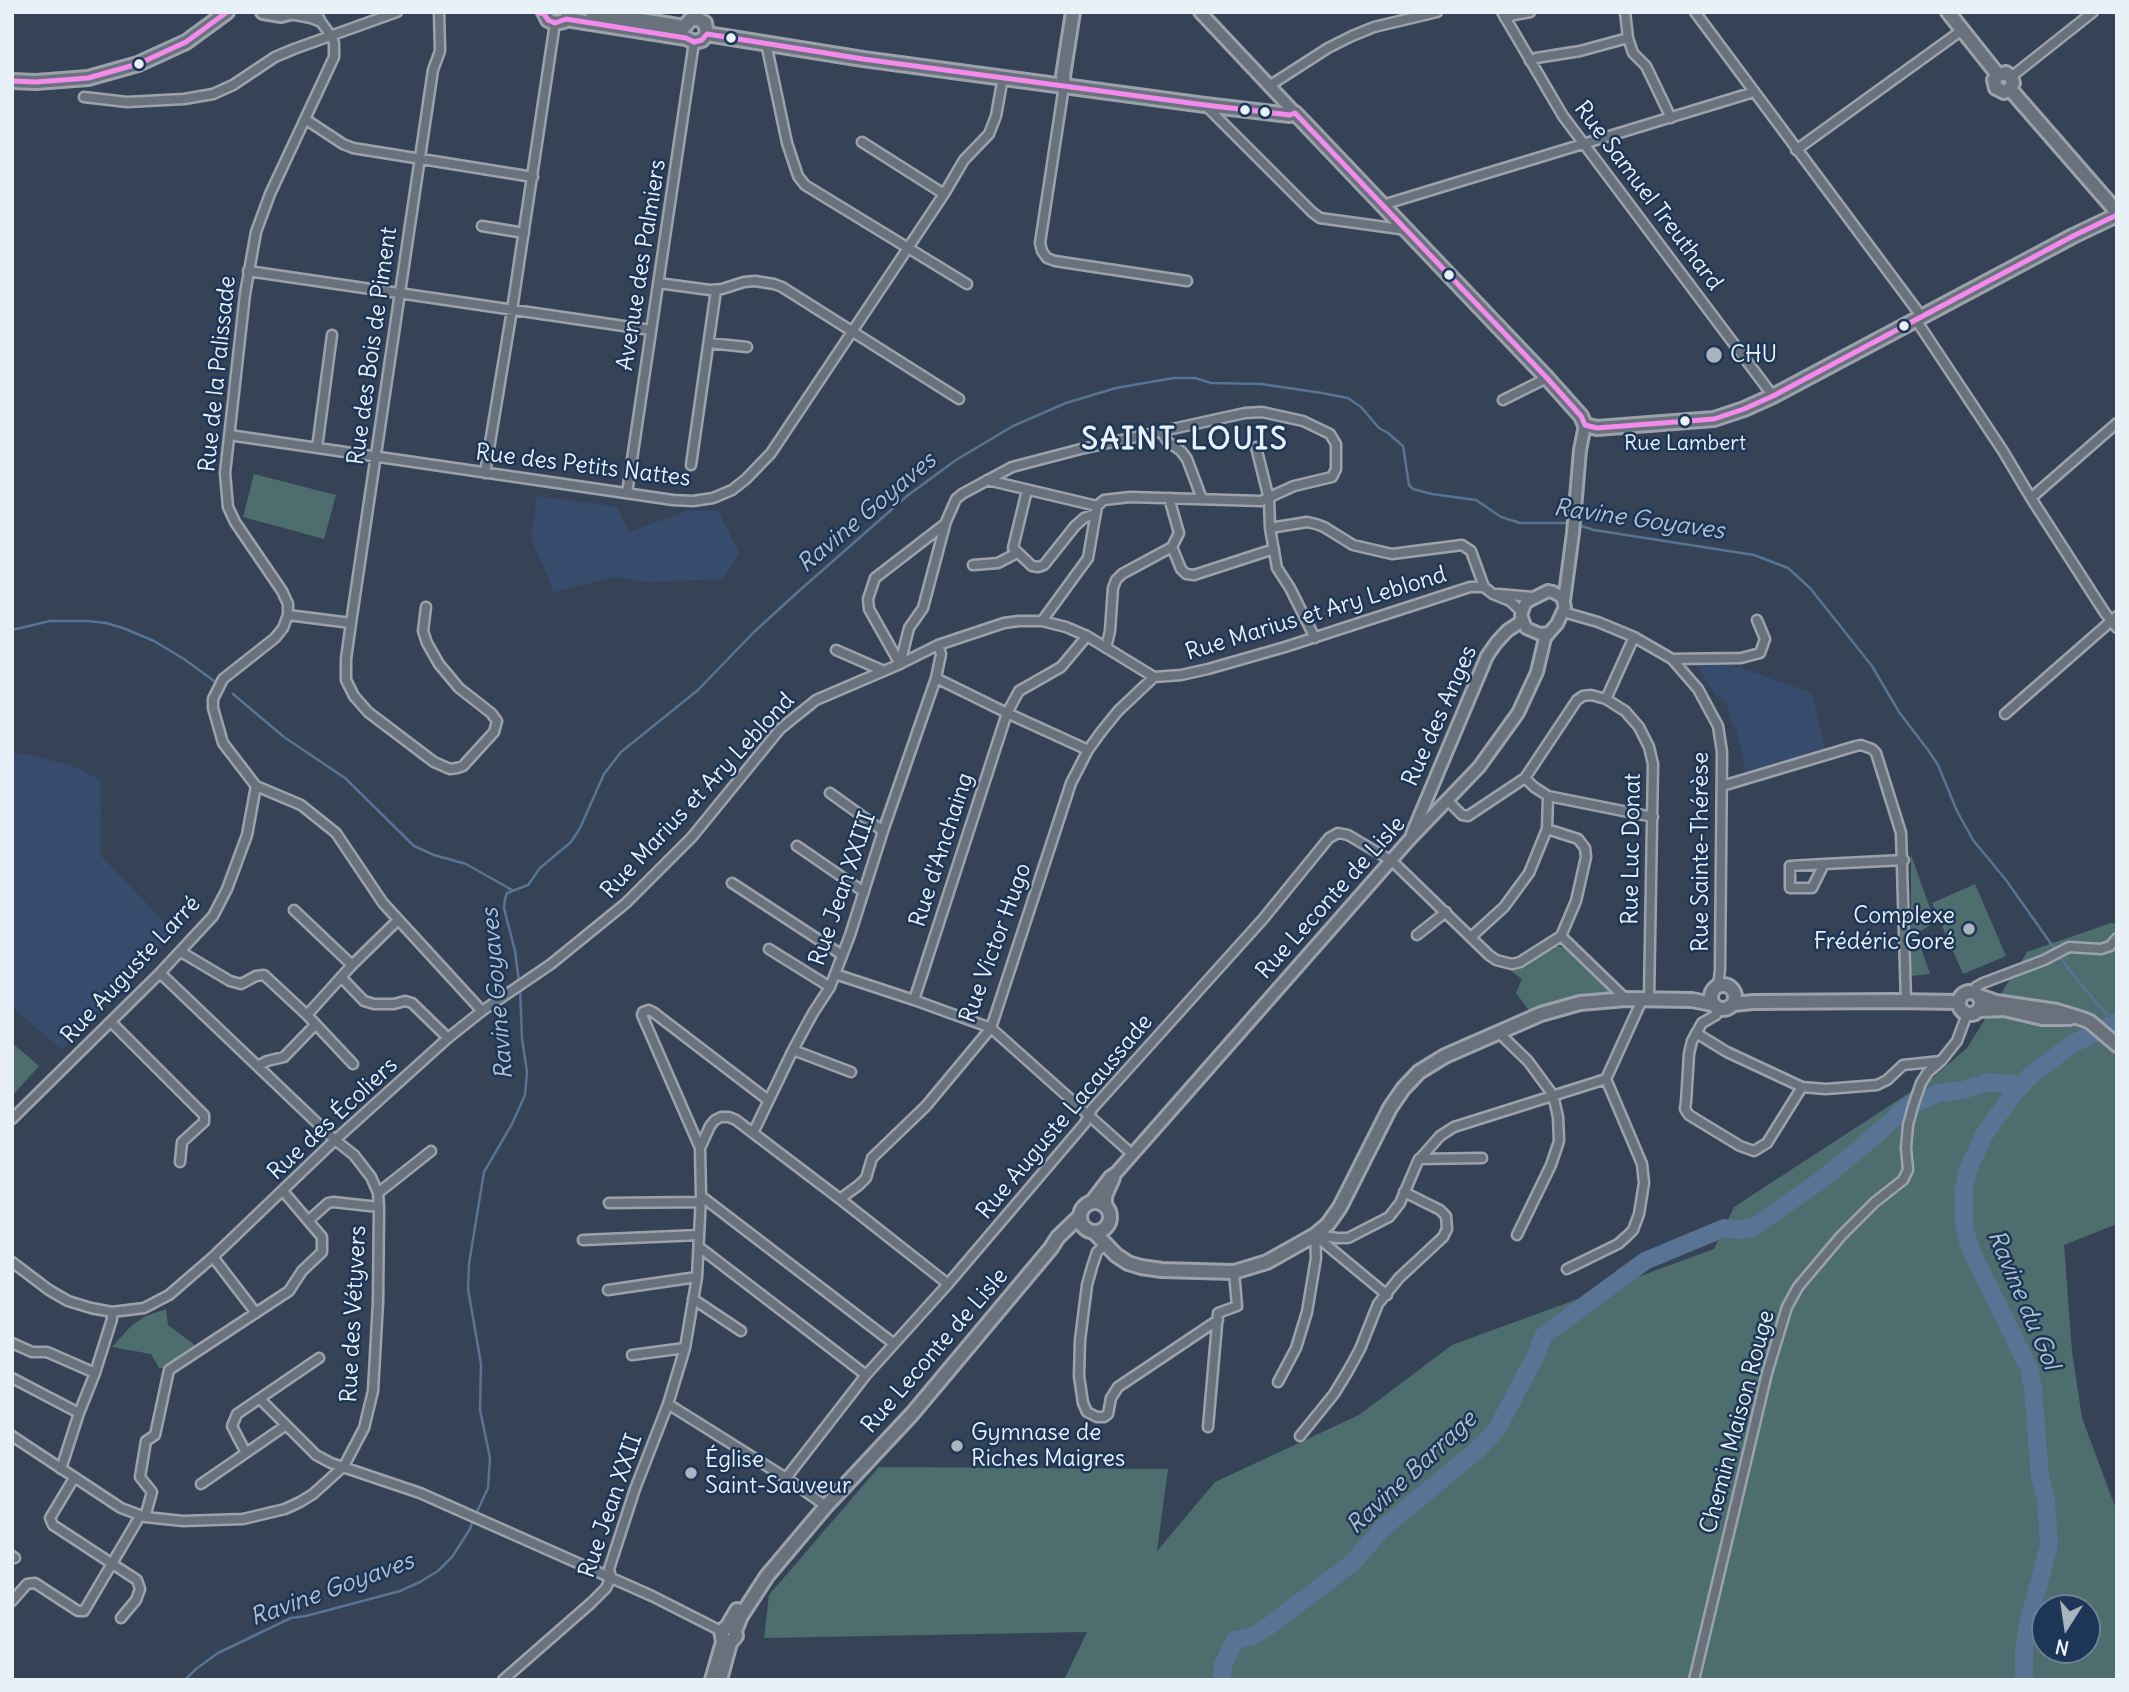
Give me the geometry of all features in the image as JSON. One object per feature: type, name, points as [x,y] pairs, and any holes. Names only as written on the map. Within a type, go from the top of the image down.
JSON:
[{"type":"main road","points":[[12,81],[88,78],[138,64],[186,42],[227,12]]},
{"type":"main road","points":[[263,12],[272,15],[291,13]]},
{"type":"main road","points":[[593,12],[702,40],[707,34],[707,26],[699,15],[688,21],[688,35]]},
{"type":"main road","points":[[1064,86],[1063,76],[1073,12]]},
{"type":"main road","points":[[707,34],[863,59],[1205,106],[1290,115],[1295,113],[1547,378],[1581,416],[1585,425],[1605,428],[1714,419],[1731,414],[1773,396],[2117,213],[2006,80],[1942,12]]},
{"type":"main road","points":[[1948,12],[1961,33]]},
{"type":"main road","points":[[541,13],[548,20],[564,18],[688,35]]},
{"type":"main road","points":[[1096,1229],[1116,1255],[1128,1263],[1162,1270],[1234,1272],[1267,1262],[1315,1235],[1328,1224],[1340,1207],[1390,1108],[1403,1089],[1419,1072],[1445,1056],[1541,1014],[1580,1003],[1626,999],[1692,1000],[1717,996],[1732,989],[1734,1000],[1727,1009],[1717,996]]},
{"type":"main road","points":[[2077,1018],[2051,1019],[2004,1009],[1961,1011],[1958,1003],[1962,994],[1969,991],[1996,1002],[2057,1011],[2090,1022],[2117,1045]]},
{"type":"main road","points":[[1973,1012],[1981,1003],[1976,994]]},
{"type":"main road","points":[[1734,1000],[1906,1000],[1958,1003]]},
{"type":"main road","points":[[1096,1229],[1110,1218],[1106,1207],[1099,1202],[1090,1203],[1083,1208],[1080,1216],[1083,1225],[1096,1229],[1128,1263]]},
{"type":"main road","name":"Rue Leconte de Lisle","points":[[712,1680],[727,1634],[767,1576],[912,1414],[1058,1237],[1080,1216]]},
{"type":"main road","name":"Rue Leconte de Lisle","points":[[1051,1248],[1072,1234],[1096,1229]]},
{"type":"main road","name":"Rue Leconte de Lisle","points":[[720,1680],[727,1634]]},
{"type":"street","points":[[316,12],[332,37]]},
{"type":"street","points":[[84,97],[127,102],[184,99],[213,93],[233,85],[275,57],[397,12]]},
{"type":"street","name":"Rue des Bois de Piment","points":[[426,607],[424,631],[427,643],[439,664],[459,688],[491,713],[497,721],[494,732],[457,768],[450,769],[434,762],[368,712],[354,696],[346,680],[351,624],[433,71],[440,51],[439,12]]},
{"type":"street","points":[[1200,12],[1295,113]]},
{"type":"street","points":[[1269,86],[1328,48],[1352,36],[1374,27],[1437,12]]},
{"type":"street","points":[[1504,15],[1530,12]]},
{"type":"street","points":[[1625,12],[1633,53],[1646,66],[1671,118]]},
{"type":"street","points":[[1695,12],[1919,318],[2031,498],[2115,621],[2005,714]]},
{"type":"street","points":[[2006,80],[2093,12]]},
{"type":"street","points":[[291,13],[321,22]]},
{"type":"street","name":"Rue Samuel Treuthard","points":[[1504,15],[1563,116],[1773,396]]},
{"type":"street","points":[[485,472],[533,177],[564,18]]},
{"type":"street","points":[[1796,150],[1961,33]]},
{"type":"street","name":"Avenue des Palmiers","points":[[627,493],[658,283],[688,35]]},
{"type":"street","name":"Rue de la Palissade","points":[[288,615],[288,604],[282,591],[240,530],[228,507],[225,473],[248,271],[256,232],[270,194],[334,57],[332,37]]},
{"type":"street","points":[[1530,61],[1628,38]]},
{"type":"street","points":[[766,43],[787,143],[798,176],[806,185],[967,284]]},
{"type":"street","name":"Rue des Petits Nattes","points":[[229,435],[693,501],[713,498],[732,490],[746,480],[771,453],[964,160],[993,127],[1003,77]]},
{"type":"street","points":[[1064,86],[1040,243],[1044,255],[1055,261],[1187,281]]},
{"type":"street","points":[[1385,207],[1390,203],[1754,92]]},
{"type":"street","points":[[1205,106],[1320,218],[1408,230]]},
{"type":"street","points":[[304,119],[353,148],[533,177]]},
{"type":"street","points":[[862,142],[944,194]]},
{"type":"street","points":[[482,226],[524,233]]},
{"type":"street","points":[[248,271],[651,330]]},
{"type":"street","points":[[658,283],[716,290],[744,282],[782,287],[959,399]]},
{"type":"street","points":[[691,465],[716,290]]},
{"type":"street","points":[[317,448],[332,335]]},
{"type":"street","points":[[709,343],[747,347]]},
{"type":"street","points":[[1503,400],[1547,378]]},
{"type":"street","points":[[900,664],[909,628],[923,608],[945,524],[956,499],[1012,467],[1040,458],[1245,413],[1262,412],[1303,421],[1330,434],[1336,443],[1338,456],[1332,477],[1294,486],[1261,501],[1169,498],[1104,500],[1096,510],[1075,526],[1044,565],[1032,566],[1013,548],[1027,490]]},
{"type":"street","points":[[2031,498],[2117,423]]},
{"type":"street","points":[[1270,527],[1316,524],[1353,545],[1392,554],[1462,545],[1471,551],[1484,587],[1510,601],[1522,615],[1526,628],[1539,634],[1549,633],[1558,624],[1564,607],[1580,450],[1585,425]]},
{"type":"street","points":[[1162,433],[1187,459],[1202,499]]},
{"type":"street","points":[[1255,447],[1269,499],[1270,527],[1279,573],[1290,588],[1315,638]]},
{"type":"street","points":[[987,480],[1096,510]]},
{"type":"street","points":[[1106,648],[1116,580],[1172,547],[1179,533],[1169,498]]},
{"type":"street","points":[[1042,621],[1088,558],[1096,510]]},
{"type":"street","points":[[900,664],[869,609],[871,588],[876,578],[945,524]]},
{"type":"street","points":[[1172,547],[1181,569],[1189,576],[1274,549]]},
{"type":"street","points":[[973,565],[998,563],[1017,553]]},
{"type":"street","points":[[1522,615],[1525,604],[1548,592],[1569,566]]},
{"type":"street","name":"Rue Marius et Ary Leblond","points":[[512,991],[626,904],[692,837],[780,729],[816,700],[937,645],[1004,623],[1042,621],[1087,636],[1154,677],[1181,675],[1315,638],[1457,590],[1484,587]]},
{"type":"street","points":[[1548,592],[1558,594],[1564,607]]},
{"type":"street","points":[[1493,594],[1534,597]]},
{"type":"street","name":"Rue Sainte-Thérèse","points":[[1564,607],[1634,637],[1672,659],[1698,689],[1718,726],[1723,752],[1720,970],[1717,996]]},
{"type":"street","points":[[351,624],[288,615],[275,638],[223,680],[213,699],[219,734],[256,786],[301,805],[336,833],[383,902],[481,1010]]},
{"type":"street","name":"Rue des Anges","points":[[1409,840],[1487,656],[1507,631],[1518,623],[1522,615]]},
{"type":"street","points":[[1672,659],[1741,658],[1759,653],[1765,639],[1758,620]]},
{"type":"street","name":"Rue Leconte de Lisle","points":[[1090,1203],[1110,1177],[1409,840],[1479,767],[1518,713],[1537,672],[1545,638],[1549,633]]},
{"type":"street","name":"Rue d'Anchaing","points":[[914,1000],[1007,713],[1019,691],[1061,667],[1087,636]]},
{"type":"street","points":[[1448,801],[1462,815],[1468,816],[1525,778],[1577,700],[1591,695],[1606,699],[1634,637]]},
{"type":"street","name":"Rue Jean XXIII","points":[[753,1133],[793,1050],[835,974],[936,678],[941,654],[937,645]]},
{"type":"street","points":[[836,650],[884,671]]},
{"type":"street","name":"Rue Victor Hugo","points":[[841,1199],[866,1178],[872,1158],[926,1106],[991,1028],[1072,783],[1088,750],[1118,711],[1154,677]]},
{"type":"street","points":[[936,678],[1088,750]]},
{"type":"street","name":"Rue Luc Donat","points":[[1606,699],[1625,711],[1639,727],[1649,747],[1653,764],[1645,1000]]},
{"type":"street","points":[[1721,786],[1856,746],[1867,746],[1876,754],[1901,833],[1904,860],[1906,1000]]},
{"type":"street","points":[[1525,778],[1534,788],[1548,796],[1653,817]]},
{"type":"street","name":"Rue Auguste Larré","points":[[12,1119],[160,974],[212,916],[227,889],[247,835],[256,786]]},
{"type":"street","points":[[830,793],[883,831]]},
{"type":"street","points":[[1471,937],[1504,907],[1529,873],[1548,829],[1548,796]]},
{"type":"street","points":[[1548,829],[1578,839],[1585,848],[1586,857],[1576,901],[1561,936],[1626,999]]},
{"type":"street","name":"Rue Auguste Lacaussade","points":[[786,1478],[893,1343],[948,1284],[1076,1133],[1092,1109],[1263,919],[1328,838],[1338,833],[1348,835],[1392,861],[1496,960],[1512,964],[1520,962],[1561,936]]},
{"type":"street","points":[[797,846],[864,891]]},
{"type":"street","points":[[1824,864],[1812,888],[1790,888],[1790,866],[1824,864],[1904,860]]},
{"type":"street","points":[[732,883],[842,955]]},
{"type":"street","points":[[294,910],[352,965]]},
{"type":"street","points":[[1417,935],[1446,912]]},
{"type":"street","points":[[307,1015],[398,920]]},
{"type":"street","points":[[1976,994],[1976,987],[1983,983],[2044,960],[2069,947],[2101,949],[2110,946],[2117,938]]},
{"type":"street","points":[[769,948],[830,987]]},
{"type":"street","points":[[181,952],[230,981],[240,984],[264,975],[307,1015],[353,1064]]},
{"type":"street","name":"Rue des Vétyvers","points":[[12,1436],[121,1508],[143,1516],[183,1521],[243,1519],[285,1509],[306,1498],[344,1466],[365,1428],[373,1391],[378,1302],[379,1207],[378,1193],[371,1177],[354,1155],[160,974]]},
{"type":"street","points":[[835,974],[991,1028],[1132,1154]]},
{"type":"street","points":[[341,977],[364,1001],[374,1004],[405,1001],[412,1003],[449,1038]]},
{"type":"street","name":"Rue des Écoliers","points":[[12,1262],[68,1301],[112,1312],[144,1308],[169,1295],[449,1038],[481,1010],[512,991]]},
{"type":"street","points":[[1717,996],[1716,1015],[1702,1023],[1689,1054],[1685,1109],[1694,1120],[1754,1151],[1767,1143],[1802,1087]]},
{"type":"street","points":[[1315,1235],[1349,1238],[1389,1217],[1396,1210],[1419,1159],[1440,1136],[1454,1127],[1606,1079],[1645,1000]]},
{"type":"street","name":"Rue Jean XXII","points":[[505,1679],[606,1588],[611,1577],[609,1570],[635,1489],[668,1404],[685,1348],[697,1277],[701,1199],[700,1148],[642,1015],[645,1010],[653,1012],[768,1100]]},
{"type":"street","name":"Chemin Maison Rouge","points":[[1693,1680],[1767,1373],[1787,1307],[1798,1287],[1841,1236],[1875,1202],[1899,1184],[1906,1174],[1908,1125],[1921,1083],[1957,1041],[1973,1012]]},
{"type":"street","points":[[111,1022],[204,1115],[204,1122],[182,1142],[180,1162]]},
{"type":"street","points":[[258,1066],[267,1061],[284,1058],[315,1025]]},
{"type":"street","points":[[1498,1032],[1528,1061],[1553,1095],[1558,1117],[1559,1141],[1551,1165],[1517,1235]]},
{"type":"street","points":[[1696,1033],[1727,1052],[1802,1087],[1826,1089],[1877,1085],[1887,1080],[1903,1065],[1941,1061]]},
{"type":"street","points":[[793,1050],[851,1072]]},
{"type":"street","points":[[1567,1269],[1618,1244],[1626,1237],[1633,1230],[1642,1200],[1642,1164],[1606,1079]]},
{"type":"street","points":[[700,1148],[715,1121],[721,1117],[736,1120],[948,1284]]},
{"type":"street","points":[[378,1193],[431,1151]]},
{"type":"street","points":[[1419,1159],[1482,1158]]},
{"type":"street","name":"Rue Leconte de Lisle","points":[[1106,1207],[1107,1196],[1116,1173]]},
{"type":"street","points":[[12,1601],[27,1584],[35,1583],[78,1611],[84,1611],[143,1516],[152,1492],[140,1477],[146,1441],[155,1435],[169,1370],[289,1291],[302,1271],[322,1252],[322,1237],[283,1191]]},
{"type":"street","points":[[1300,1436],[1349,1371],[1378,1304],[1399,1278],[1443,1237],[1447,1229],[1446,1216],[1440,1210],[1404,1192]]},
{"type":"street","points":[[609,1203],[701,1199],[893,1343]]},
{"type":"street","points":[[309,1220],[332,1202],[379,1207]]},
{"type":"street","points":[[583,1240],[699,1235]]},
{"type":"street","points":[[1315,1235],[1387,1295]]},
{"type":"street","points":[[1278,1382],[1296,1348],[1307,1312],[1316,1258],[1315,1235]]},
{"type":"street","points":[[1106,1244],[1097,1252],[1087,1285],[1080,1340],[1079,1376],[1083,1404],[1087,1412],[1104,1417],[1108,1414],[1111,1398],[1118,1387],[1218,1320]]},
{"type":"street","points":[[699,1247],[866,1375]]},
{"type":"street","points":[[213,1257],[256,1313]]},
{"type":"street","points":[[1208,1427],[1218,1313],[1237,1306],[1234,1272]]},
{"type":"street","points":[[608,1290],[697,1277]]},
{"type":"street","points":[[693,1299],[741,1331]]},
{"type":"street","points":[[61,1469],[95,1373],[112,1312]]},
{"type":"street","points":[[12,1343],[32,1352],[47,1352],[95,1373]]},
{"type":"street","points":[[632,1355],[685,1348]]},
{"type":"street","points":[[246,1453],[232,1426],[237,1414],[319,1358]]},
{"type":"street","points":[[12,1378],[79,1413]]},
{"type":"street","points":[[260,1399],[316,1455],[331,1463],[420,1493],[611,1577],[727,1634]]},
{"type":"street","points":[[668,1404],[827,1506]]},
{"type":"street","points":[[201,1484],[285,1426]]},
{"type":"street","points":[[74,1478],[50,1518],[53,1525],[137,1580],[140,1589],[136,1600],[121,1618]]},
{"type":"shaded area","points":[[537,496],[617,507],[629,532],[689,510],[718,511],[739,553],[723,579],[648,582],[614,577],[554,592],[531,538]]},
{"type":"shaded area","points":[[1696,664],[1730,664],[1812,693],[1825,750],[1746,771],[1736,726],[1733,727],[1727,703],[1716,696]]},
{"type":"shaded area","points":[[12,753],[72,766],[101,780],[100,855],[175,933],[62,1050],[12,1007]]},
{"type":"green space","points":[[254,474],[336,495],[324,539],[243,517]]},
{"type":"green space","points":[[1911,855],[1935,922],[1916,934],[1930,974],[1911,976]]},
{"type":"green space","name":"Complexe Frédéric Goré","points":[[1975,884],[2006,956],[1963,974],[1932,903]]},
{"type":"green space","points":[[2111,923],[2117,924],[2117,1224],[2064,1245],[2072,1351],[2082,1418],[2117,1512],[2117,1680],[1064,1680],[1087,1632],[764,1638],[769,1595],[879,1467],[1168,1469],[1157,1551],[1215,1482],[1359,1415],[1452,1345],[1714,1249],[1734,1207],[1932,1078],[1967,1048],[2027,952]]},
{"type":"green space","points":[[1550,946],[1567,949],[1614,994],[1564,1001],[1530,1012],[1516,993],[1522,979],[1511,971]]},
{"type":"green space","points":[[12,1043],[39,1066],[12,1096]]},
{"type":"green space","points":[[166,1309],[168,1325],[196,1346],[166,1368],[159,1368],[151,1354],[112,1347],[132,1325],[146,1316]]},
{"type":"waterway","name":"Ravine Goyaves","points":[[519,982],[515,951],[504,908],[507,893],[528,885],[540,868],[571,842],[604,774],[621,752],[698,690],[754,632],[907,496],[956,460],[1013,426],[1066,403],[1116,388],[1174,378],[1195,378],[1211,383],[1261,384],[1322,393],[1348,398],[1361,407],[1379,428],[1403,446],[1409,485],[1413,489],[1476,500],[1501,517],[1520,523],[1569,523]]},
{"type":"waterway","name":"Ravine Goyaves","points":[[1575,524],[1594,530],[1754,555],[1788,568],[1810,588],[1872,666],[1899,712],[1938,765],[1957,811],[1973,840],[2006,880],[2073,975],[2114,1023]]},
{"type":"waterway","points":[[12,630],[50,621],[106,623],[154,641],[214,681]]},
{"type":"waterway","points":[[233,694],[284,737],[345,778],[414,846],[466,864],[512,890]]},
{"type":"waterway","name":"Ravine Goyaves","points":[[476,1514],[488,1488],[490,1458],[480,1410],[481,1364],[468,1289],[469,1264],[484,1172],[512,1124],[525,1095],[527,1072],[522,1038],[520,989]]},
{"type":"waterway","name":"Ravine Goyaves","points":[[2106,1027],[2117,1022]]},
{"type":"waterway","name":"Ravine du Gol","points":[[2024,1680],[2028,1623],[2049,1546],[2033,1389],[2029,1368],[1968,1241],[1964,1224],[1964,1187],[1968,1170],[1984,1135],[2014,1093],[2031,1075],[2074,1043],[2095,1033]]},
{"type":"waterway","name":"Ravine Barrage","points":[[1222,1680],[1223,1665],[1235,1640],[1252,1636],[1266,1628],[1352,1563],[1383,1528],[1477,1450],[1497,1429],[1544,1335],[1645,1261],[1724,1228],[1739,1230],[1754,1227],[1821,1180],[1908,1106],[1939,1093],[1963,1090],[1988,1082],[2021,1085]]},
{"type":"waterway","name":"Ravine Goyaves","points":[[185,1680],[218,1653],[291,1618],[400,1591],[420,1582],[438,1571],[452,1557],[473,1520]]},
{"type":"transit line","points":[[12,81],[88,78],[138,64],[186,42],[227,12]]},
{"type":"transit line","points":[[536,12],[544,14],[548,20],[555,23],[566,19],[686,38],[694,42],[702,40],[707,34],[863,59],[1205,105],[1290,115],[1295,113],[1547,378],[1581,416],[1585,425],[1597,428],[1714,419],[1744,409],[2117,215]]},
{"type":"place","name":"CHU","points":[[1714,355]]},
{"type":"place","name":"Rue Lambert","points":[[1685,421]]},
{"type":"place","name":"Complexe Frédéric Goré","points":[[1969,929]]},
{"type":"place","name":"Gymnase de Riches Maigres","points":[[957,1446]]},
{"type":"place","name":"Église Saint-Sauveur","points":[[691,1473]]},
{"type":"district","name":"SAINT-LOUIS","points":[[1185,440]]}]
